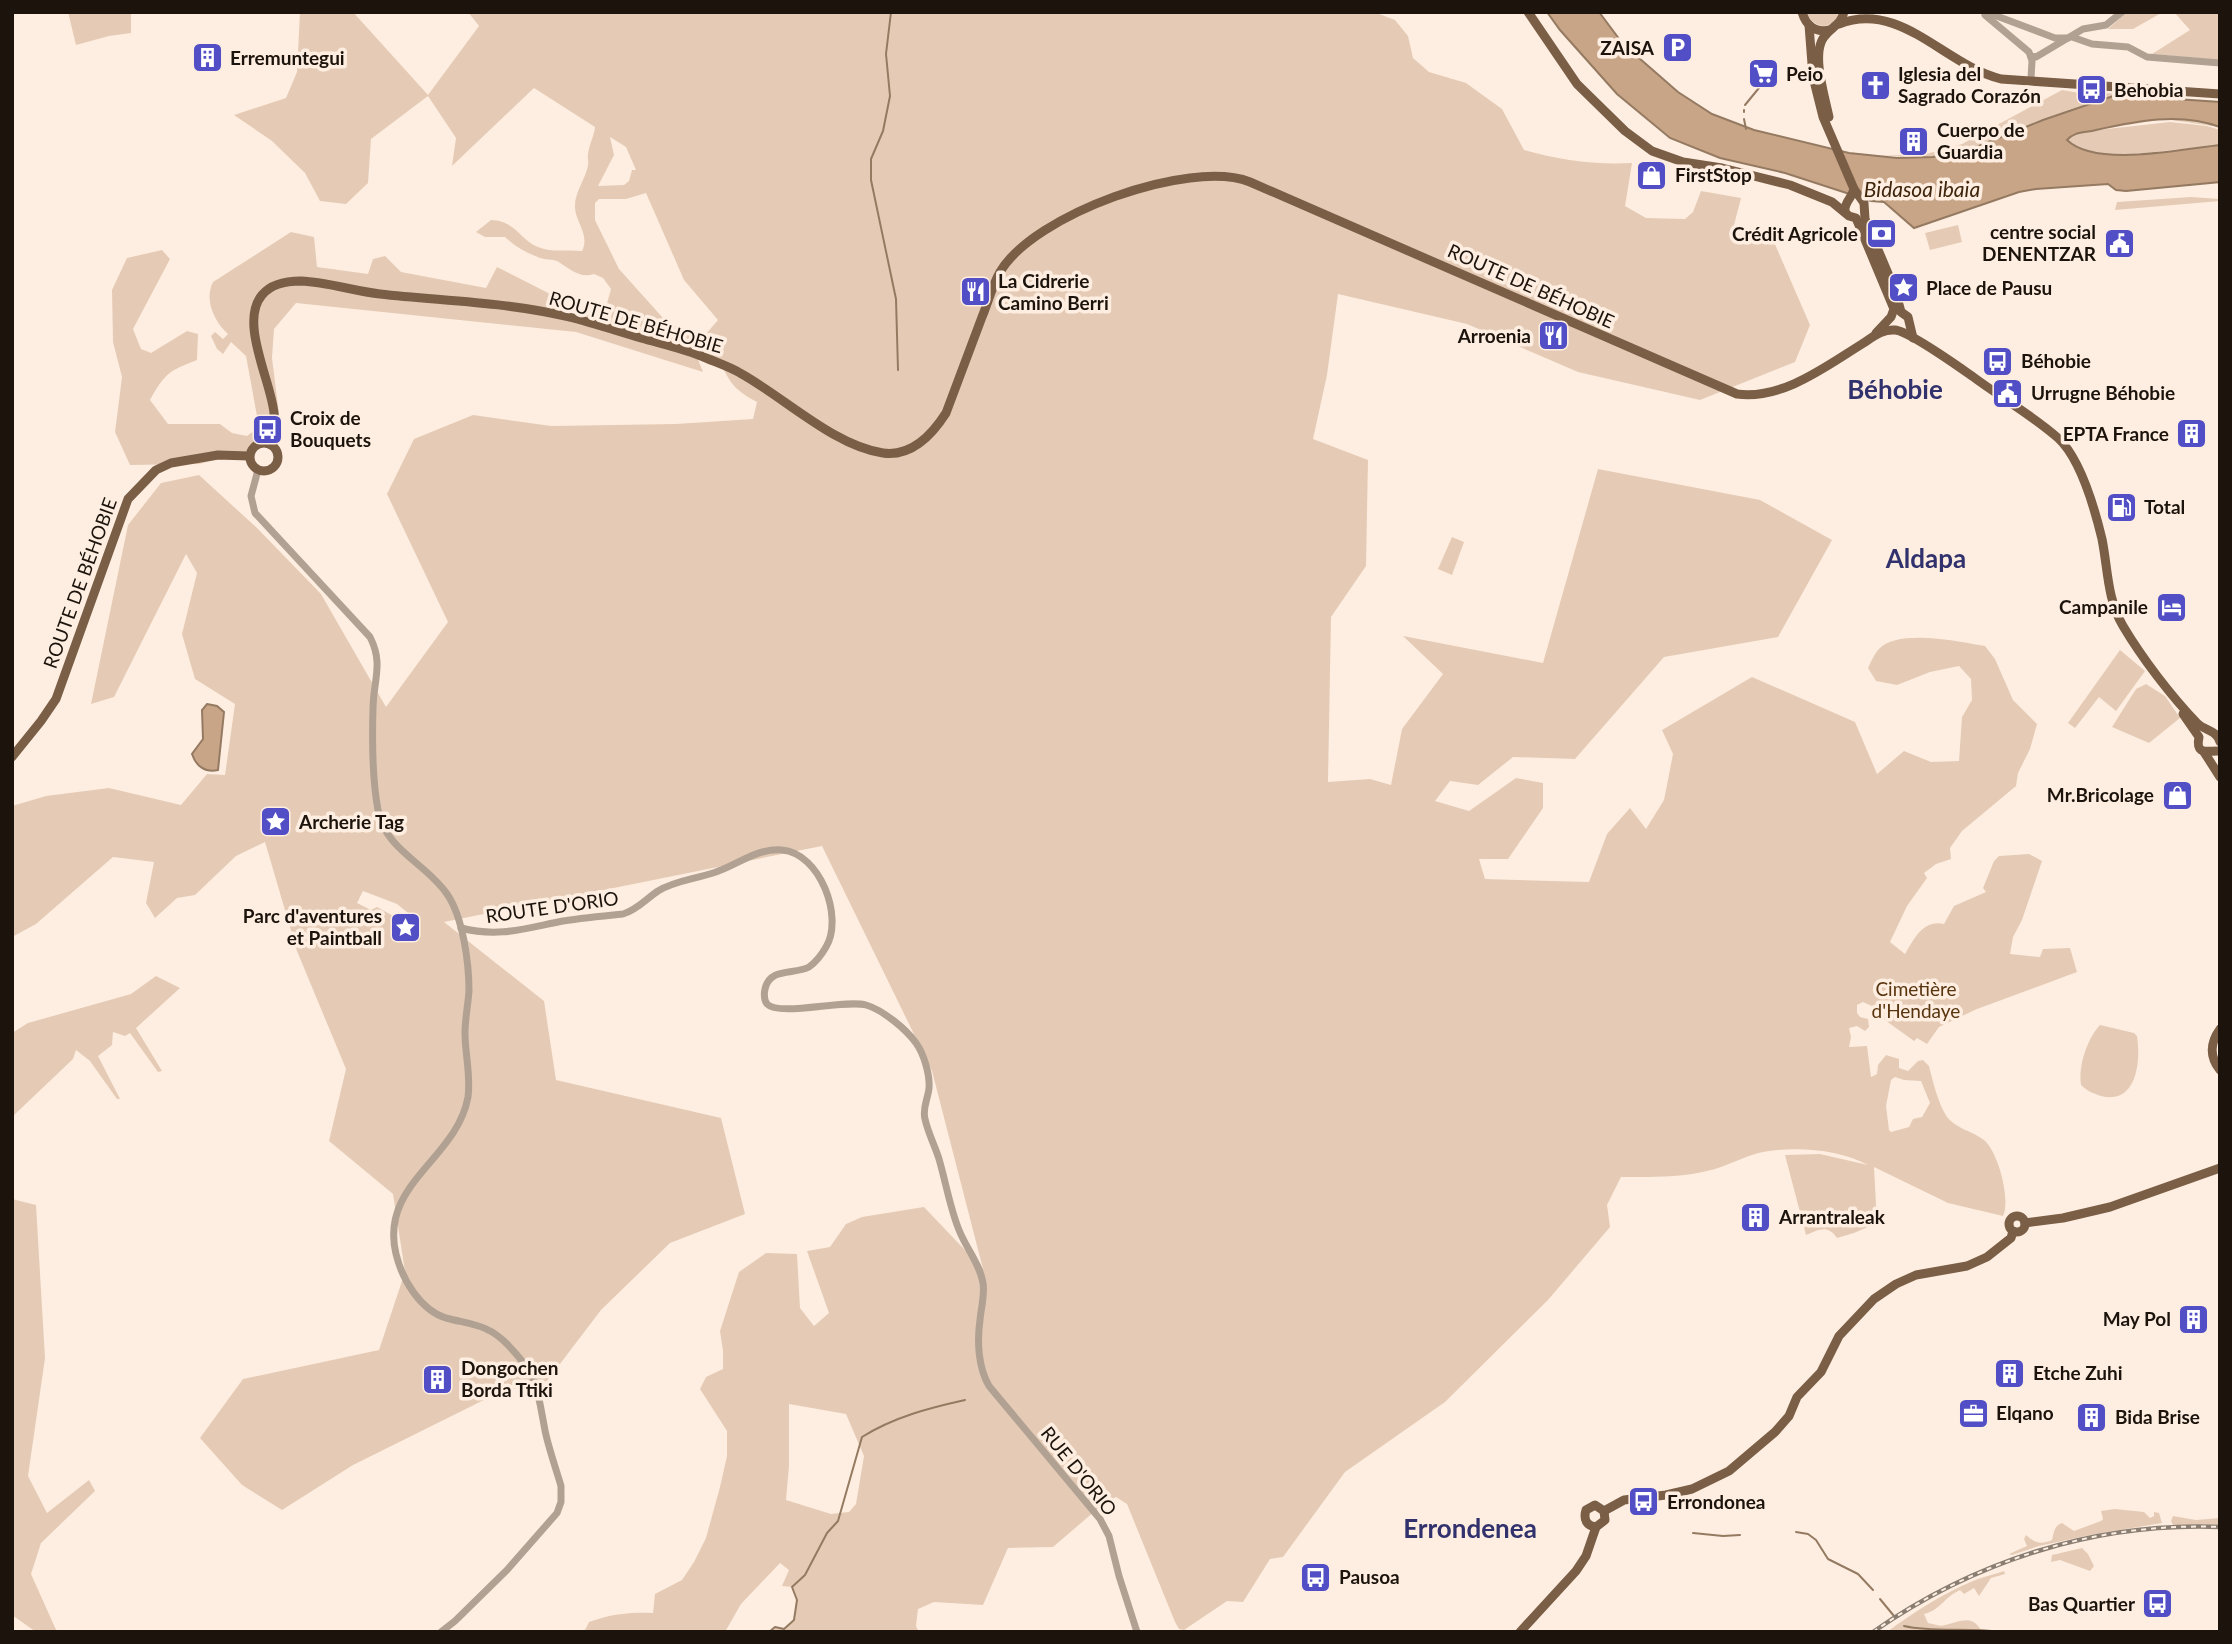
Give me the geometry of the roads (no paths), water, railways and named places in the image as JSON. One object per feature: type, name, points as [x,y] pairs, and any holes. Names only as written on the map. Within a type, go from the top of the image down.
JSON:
[{"type":"main road","points":[[1528,12],[1577,84],[1625,131],[1652,151],[1683,162],[1775,180],[1832,202],[1847,204],[1855,197],[1863,201]]},
{"type":"main road","points":[[1802,12],[1809,25],[1810,55],[1823,117],[1854,189],[1865,206],[1860,216],[1892,299],[1895,315],[1890,324],[2058,438],[2069,453],[2080,474],[2099,530],[2111,597],[2118,616],[2130,637],[2170,691],[2199,725],[2216,734],[2212,765],[2220,777]]},
{"type":"main road","points":[[1837,146],[1819,62],[1819,45],[1844,12]]},
{"type":"main road","points":[[1871,12],[1901,19],[1986,73],[2220,94]]},
{"type":"main road","points":[[1809,25],[1820,31],[1865,16],[1891,19],[1904,24],[1963,64],[1986,73],[2010,80],[2113,86]]},
{"type":"main road","name":"ROUTE DE BÉHOBIE","points":[[269,444],[274,410],[256,337],[253,320],[255,307],[267,290],[278,285],[303,281],[376,293],[568,316],[703,357],[740,373],[840,438],[860,448],[886,454],[907,450],[925,440],[936,429],[946,412],[999,273],[1013,254],[1054,229],[1137,192],[1204,175],[1239,177],[1737,394],[1754,395],[1774,391],[1822,368],[1883,331],[1897,331]]},
{"type":"main road","points":[[1854,189],[1847,204],[1849,216],[1860,216]]},
{"type":"main road","points":[[1895,315],[1908,317],[1913,338]]},
{"type":"main road","name":"ROUTE DE BÉHOBIE","points":[[1872,337],[1895,315]]},
{"type":"main road","points":[[1897,331],[1907,328],[1909,323]]},
{"type":"main road","points":[[269,444],[278,454],[277,463],[271,470],[258,470],[251,465],[249,456],[256,445],[269,444]]},
{"type":"main road","name":"ROUTE DE BÉHOBIE","points":[[12,757],[56,699],[128,499],[156,470],[172,463],[218,455],[249,456]]},
{"type":"main road","points":[[2170,691],[2199,737],[2199,747],[2216,746]]},
{"type":"main road","points":[[2199,737],[2208,731]]},
{"type":"main road","points":[[2220,1030],[2216,1045],[2220,1068]]},
{"type":"main road","points":[[1604,1511],[1625,1500],[1692,1489],[1729,1471],[1775,1432],[1788,1416],[1797,1397],[1821,1372],[1839,1336],[1874,1299],[1896,1284],[1916,1275],[1967,1266],[1987,1257],[2011,1238],[2013,1231],[2009,1225],[2012,1217],[2020,1216],[2025,1223],[2063,1218],[2110,1207],[2220,1168]]},
{"type":"main road","points":[[1520,1632],[1576,1571],[1586,1556],[1596,1527],[1605,1520],[1604,1511],[1595,1505],[1586,1510],[1585,1520],[1596,1527]]},
{"type":"street","points":[[1984,12],[2055,38],[2072,37],[2092,44],[2128,47],[2147,57],[2220,62]]},
{"type":"street","points":[[1984,12],[2028,50],[2031,56],[2031,79]]},
{"type":"street","points":[[2031,56],[2036,57],[2087,27],[2106,24],[2122,12]]},
{"type":"street","points":[[258,470],[251,496],[255,513],[370,638],[377,650],[379,664],[373,705],[373,733],[378,811],[385,831],[394,844],[449,896],[461,928],[469,990],[465,1035],[468,1094],[459,1124],[449,1141],[402,1198],[397,1209],[395,1253],[407,1283],[419,1299],[434,1312],[487,1328],[505,1342],[533,1377],[561,1486],[561,1502],[556,1513],[507,1570],[441,1632]]},
{"type":"street","name":"ROUTE D'ORIO","points":[[461,928],[484,934],[623,914],[660,890],[717,872],[750,855],[781,850],[802,858],[818,874],[828,894],[832,918],[831,936],[822,953],[808,968],[787,971],[771,978],[765,987],[764,998],[766,1003],[777,1009],[847,1003],[867,1006],[911,1037],[921,1051],[929,1082],[924,1114],[926,1124],[958,1229],[984,1284],[978,1339],[986,1381]]},
{"type":"street","name":"RUE D'ORIO","points":[[986,1381],[1100,1519],[1109,1536],[1137,1632]]},
{"type":"water","name":"Bidasoa ibaia","points":[[1547,12],[1599,12],[1623,44],[1678,92],[1712,114],[1754,130],[1849,153],[1897,158],[1933,157],[1979,146],[2116,95],[2220,102],[2220,127],[2189,120],[2158,120],[2080,133],[2067,140],[2080,148],[2118,155],[2163,153],[2220,145],[2220,182],[2126,191],[2116,190],[2108,184],[2036,189],[2019,192],[1914,228],[1884,202],[1871,201],[1785,173],[1720,158],[1670,138],[1617,94]]},
{"type":"water","points":[[207,704],[217,706],[224,712],[218,770],[213,771],[202,768],[192,754],[203,739],[202,710]]},
{"type":"waterway","points":[[891,12],[886,54],[890,96],[883,131],[871,159],[871,180],[896,299],[898,370]]},
{"type":"waterway","points":[[1745,105],[1777,66]]},
{"type":"waterway","points":[[1744,119],[1746,129]]},
{"type":"waterway","points":[[769,1632],[775,1627],[784,1629],[794,1620],[797,1600],[792,1587],[805,1575],[827,1533],[838,1521],[862,1437],[912,1414],[965,1400]]},
{"type":"waterway","points":[[1796,1532],[1808,1534],[1816,1540],[1828,1559],[1858,1574],[1873,1590]]},
{"type":"waterway","points":[[1693,1533],[1740,1535]]},
{"type":"waterway","points":[[1880,1599],[1894,1616]]},
{"type":"waterway","points":[[1904,1626],[2000,1632]]},
{"type":"railway","points":[[1873,1632],[1953,1585],[2038,1551],[2127,1531],[2220,1527]]},
{"type":"place","name":"ZAISA","points":[[1677,48]]},
{"type":"place","name":"Erremuntegui","points":[[207,58]]},
{"type":"place","name":"Peio","points":[[1763,74]]},
{"type":"place","name":"Iglesia del Sagrado Corazón","points":[[1875,85]]},
{"type":"place","name":"Behobia","points":[[2091,90]]},
{"type":"place","name":"Cuerpo de Guardia","points":[[1914,141]]},
{"type":"place","name":"FirstStop","points":[[1652,175]]},
{"type":"place","name":"Crédit Agricole","points":[[1881,234]]},
{"type":"place","name":"centre social DENENTZAR","points":[[2119,243]]},
{"type":"place","name":"Place de Pausu","points":[[1903,288]]},
{"type":"place","name":"La Cidrerie Camino Berri","points":[[975,292]]},
{"type":"place","name":"Arroenia","points":[[1554,336]]},
{"type":"place","name":"Béhobie","points":[[1998,361]]},
{"type":"place","name":"Urrugne Béhobie","points":[[2008,393]]},
{"type":"place","name":"Croix de Bouquets","points":[[267,429]]},
{"type":"place","name":"EPTA France","points":[[2192,434]]},
{"type":"place","name":"Total","points":[[2121,507]]},
{"type":"place","name":"Campanile","points":[[2171,607]]},
{"type":"place","name":"Mr.Bricolage","points":[[2177,795]]},
{"type":"place","name":"Archerie Tag","points":[[276,822]]},
{"type":"place","name":"Parc d'aventures et Paintball","points":[[405,927]]},
{"type":"place","name":"Arrantraleak","points":[[1756,1217]]},
{"type":"place","name":"May Pol","points":[[2194,1319]]},
{"type":"place","name":"Etche Zuhi","points":[[2010,1373]]},
{"type":"place","name":"Dongochen Borda Ttiki","points":[[438,1379]]},
{"type":"place","name":"Elqano","points":[[1973,1413]]},
{"type":"place","name":"Bida Brise","points":[[2092,1417]]},
{"type":"place","name":"Errondonea","points":[[1644,1502]]},
{"type":"place","name":"Pausoa","points":[[1316,1577]]},
{"type":"place","name":"Bas Quartier","points":[[2158,1604]]},
{"type":"district","name":"Béhobie","points":[[1895,390]]},
{"type":"district","name":"Aldapa","points":[[1926,559]]},
{"type":"district","name":"Errondenea","points":[[1470,1529]]},
{"type":"park label","name":"Cimetière d'Hendaye","points":[[1916,1000]]}]
